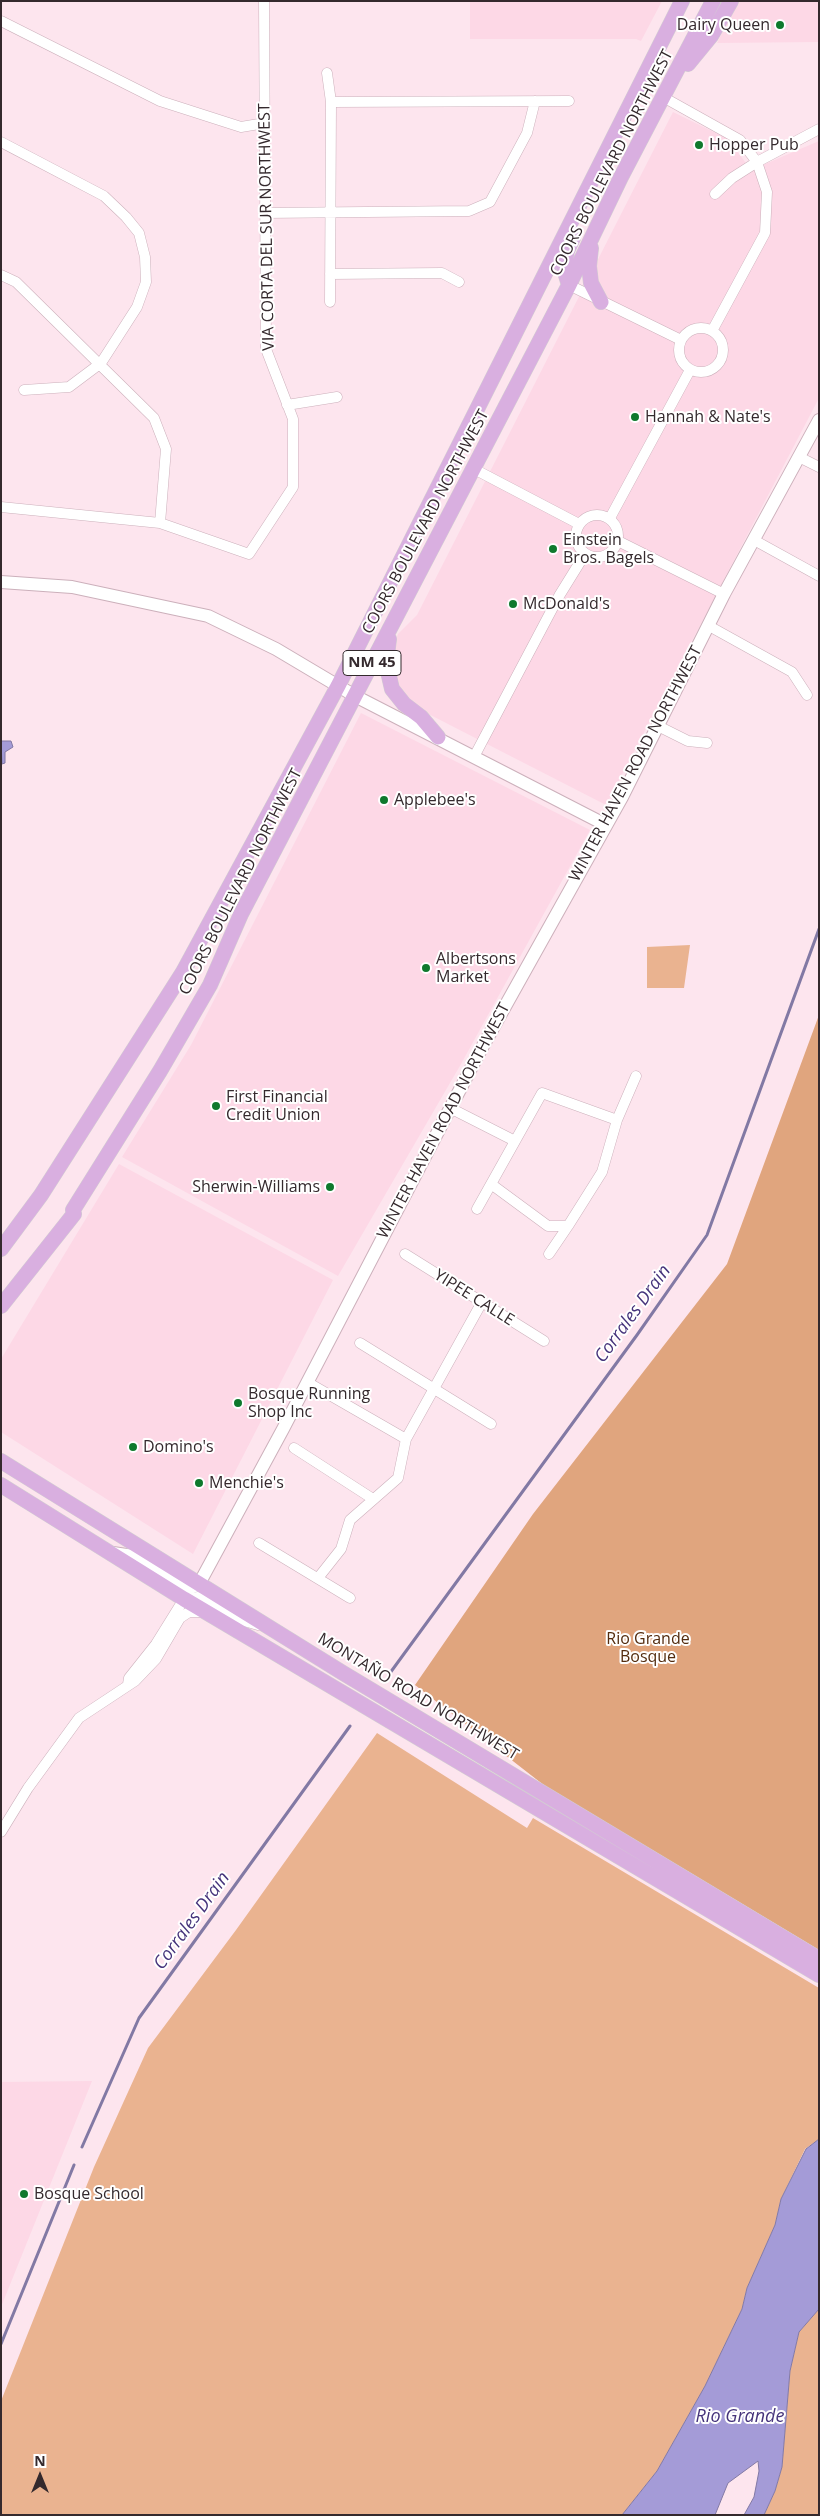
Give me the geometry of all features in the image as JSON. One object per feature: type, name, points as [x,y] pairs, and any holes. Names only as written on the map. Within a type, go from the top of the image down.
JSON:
[{"type":"main road","name":"COORS BOULEVARD NORTHWEST","points":[[1,1249],[41,1195],[183,972],[338,686],[682,1]]},
{"type":"main road","name":"COORS BOULEVARD NORTHWEST","points":[[1,1306],[74,1214],[73,1210],[155,1080],[210,985],[241,914],[474,470],[713,1]]},
{"type":"main road","points":[[667,90],[711,36],[731,1]]},
{"type":"main road","points":[[569,285],[565,276],[566,251],[641,102],[646,73]]},
{"type":"main road","points":[[591,239],[589,266],[591,283],[602,302]]},
{"type":"main road","points":[[390,628],[386,663],[392,689],[404,704],[420,717],[438,737]]},
{"type":"main road","name":"MONTAÑO ROAD NORTHWEST","points":[[1,1461],[275,1631],[819,1975]]},
{"type":"main road","name":"MONTAÑO ROAD NORTHWEST","points":[[1,1485],[207,1612],[819,1959]]},
{"type":"street","name":"VIA CORTA DEL SUR NORTHWEST","points":[[160,523],[249,554],[293,487],[293,419],[266,349],[264,1]]},
{"type":"street","points":[[1,21],[160,100],[241,127],[265,123]]},
{"type":"street","points":[[327,73],[331,102],[330,302]]},
{"type":"street","points":[[667,90],[729,132],[747,147],[758,162],[767,192],[765,233],[712,331]]},
{"type":"street","points":[[264,213],[469,211],[490,202],[527,133],[535,101]]},
{"type":"street","points":[[331,102],[569,101]]},
{"type":"street","points":[[715,194],[732,178],[819,129]]},
{"type":"street","points":[[1,142],[104,196],[126,217],[138,233],[145,257],[146,282],[137,307],[100,363],[69,387],[24,390]]},
{"type":"street","points":[[330,274],[442,273],[458,282]]},
{"type":"street","points":[[1,275],[16,282],[154,418],[166,448],[160,523],[1,507]]},
{"type":"street","points":[[569,285],[681,340]]},
{"type":"street","points":[[698,328],[712,331],[721,342],[722,356],[719,363],[707,372],[690,370],[681,361],[678,354],[681,340],[685,334],[698,328]]},
{"type":"street","points":[[610,518],[690,370]]},
{"type":"street","points":[[287,405],[337,397]]},
{"type":"street","name":"WINTER HAVEN ROAD NORTHWEST","points":[[199,1584],[452,1109],[479,1053],[606,825],[724,594],[819,420]]},
{"type":"street","points":[[799,457],[819,467]]},
{"type":"street","points":[[474,470],[579,524]]},
{"type":"street","points":[[594,514],[610,518],[618,528],[618,541],[612,551],[606,555],[592,557],[585,554],[576,540],[579,524],[587,516],[594,514]]},
{"type":"street","points":[[754,540],[818,575]]},
{"type":"street","points":[[618,541],[724,594]]},
{"type":"street","points":[[474,756],[559,596],[585,554]]},
{"type":"street","points":[[1,582],[72,587],[208,616],[276,649],[355,696],[606,825]]},
{"type":"street","points":[[708,626],[792,672],[807,695]]},
{"type":"street","points":[[658,726],[688,741],[707,743]]},
{"type":"street","points":[[550,1254],[602,1172],[617,1120],[636,1076]]},
{"type":"street","points":[[477,1209],[542,1093],[617,1120]]},
{"type":"street","points":[[452,1109],[515,1141]]},
{"type":"street","points":[[491,1184],[548,1226],[568,1226]]},
{"type":"street","name":"YIPEE CALLE","points":[[405,1254],[544,1341]]},
{"type":"street","points":[[318,1578],[341,1548],[350,1520],[398,1478],[406,1440],[432,1388],[482,1302]]},
{"type":"street","points":[[360,1343],[491,1424]]},
{"type":"street","points":[[307,1382],[406,1440]]},
{"type":"street","points":[[294,1448],[372,1499]]},
{"type":"street","points":[[259,1543],[350,1598]]},
{"type":"street","points":[[110,1552],[133,1556],[188,1589],[199,1584]]},
{"type":"street","points":[[128,1684],[129,1678],[156,1644],[184,1598],[198,1597],[244,1621],[275,1631]]},
{"type":"street","points":[[1,1832],[28,1788],[79,1718],[135,1681],[156,1659],[180,1618],[189,1612],[207,1612]]},
{"type":"shaded area","points":[[470,1],[662,1],[641,41],[636,39],[470,39]]},
{"type":"shaded area","points":[[738,1],[819,1],[819,42],[717,43]]},
{"type":"shaded area","points":[[673,112],[728,139],[751,170],[819,141],[819,398],[606,805],[409,704],[400,693],[391,652],[398,634],[417,615]]},
{"type":"shaded area","points":[[361,713],[590,830],[461,1064],[338,1276],[122,1157],[191,1045]]},
{"type":"shaded area","points":[[690,945],[684,988],[647,988],[647,947]]},
{"type":"shaded area","points":[[119,1164],[333,1280],[193,1554],[1,1432],[1,1359]]},
{"type":"shaded area","points":[[377,1733],[527,1828],[533,1818],[819,1988],[819,2139],[805,2149],[781,2199],[775,2225],[747,2288],[742,2309],[705,2386],[657,2471],[622,2515],[1,2515],[1,2401],[94,2167],[148,2048],[236,1930]]},
{"type":"shaded area","name":"Bosque School","points":[[92,2081],[1,2307],[1,2082]]},
{"type":"shaded area","points":[[819,2309],[819,2515],[764,2515],[775,2491],[782,2467],[790,2371],[799,2332]]},
{"type":"green space","name":"Rio Grande Bosque","points":[[819,1015],[819,1950],[545,1786],[415,1685],[533,1514],[727,1264]]},
{"type":"water","points":[[1,741],[11,741],[13,747],[5,752],[5,763],[2,764]]},
{"type":"water","name":"Rio Grande","points":[[819,2139],[819,2309],[799,2332],[790,2371],[782,2467],[775,2491],[764,2515],[744,2515],[754,2497],[759,2471],[758,2461],[728,2483],[715,2515],[622,2515],[657,2471],[705,2386],[742,2309],[747,2288],[775,2225],[781,2199],[806,2149]]},
{"type":"waterway","name":"Corrales Drain","points":[[390,1673],[637,1335],[707,1235],[819,929]]},
{"type":"waterway","name":"Corrales Drain","points":[[82,2147],[139,2018],[350,1726]]},
{"type":"waterway","name":"Corrales Drain","points":[[1,2344],[74,2165]]},
{"type":"place","name":"Dairy Queen","points":[[780,25]]},
{"type":"place","name":"Hopper Pub","points":[[699,145]]},
{"type":"place","name":"Hannah & Nate's","points":[[635,417]]},
{"type":"place","name":"Einstein Bros. Bagels","points":[[553,549]]},
{"type":"place","name":"McDonald's","points":[[513,604]]},
{"type":"place","name":"Applebee's","points":[[384,800]]},
{"type":"place","name":"Albertsons Market","points":[[426,968]]},
{"type":"place","name":"First Financial Credit Union","points":[[216,1106]]},
{"type":"place","name":"Sherwin-Williams","points":[[330,1187]]},
{"type":"place","name":"Bosque Running Shop Inc","points":[[238,1403]]},
{"type":"place","name":"Domino's","points":[[133,1447]]},
{"type":"place","name":"Menchie's","points":[[199,1483]]},
{"type":"place","name":"Bosque School","points":[[24,2194]]}]
